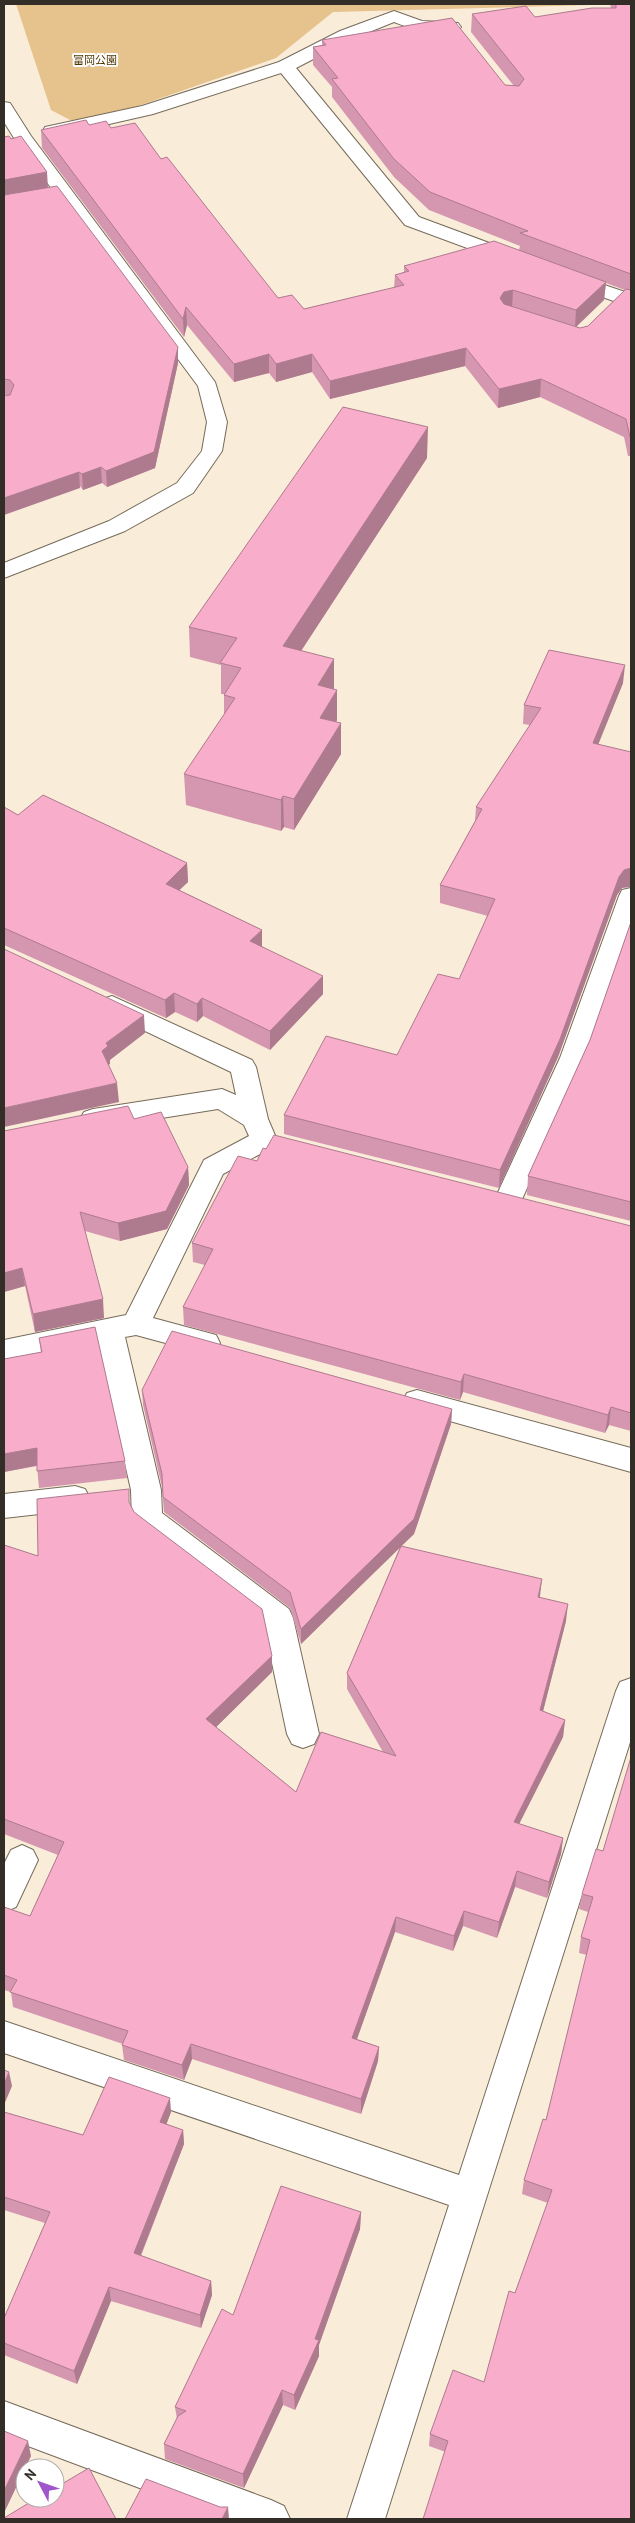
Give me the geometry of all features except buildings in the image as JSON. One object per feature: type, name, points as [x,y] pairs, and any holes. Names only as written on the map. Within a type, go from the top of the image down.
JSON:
[{"type":"street","points":[[23,138],[147,110],[285,66],[346,35],[394,16],[420,26],[456,27],[467,41]]},
{"type":"street","points":[[285,66],[412,221],[530,265]]},
{"type":"street","points":[[4,107],[55,194],[208,386],[217,422],[212,451],[185,488],[117,526],[4,571]]},
{"type":"street","points":[[548,271],[620,303]]},
{"type":"street","points":[[480,1194],[518,1204],[631,896]]},
{"type":"street","points":[[94,996],[242,1066],[259,1130]]},
{"type":"street","points":[[70,1124],[117,1114],[222,1099],[259,1130],[292,1147]]},
{"type":"street","points":[[259,1130],[213,1167],[122,1327],[121,1493],[147,1519],[278,1618],[303,1734]]},
{"type":"street","points":[[4,1352],[122,1327],[231,1350]]},
{"type":"street","points":[[393,1395],[631,1460]]},
{"type":"street","points":[[4,1506],[121,1493]]},
{"type":"street","points":[[366,2519],[630,1697]]},
{"type":"street","points":[[4,1897],[22,1860]]},
{"type":"street","points":[[4,2037],[469,2195]]},
{"type":"street","points":[[4,2419],[270,2519]]},
{"type":"green space","name":"富岡公園","points":[[16,4],[591,5],[333,12],[276,58],[118,113],[72,121],[51,110]]}]
